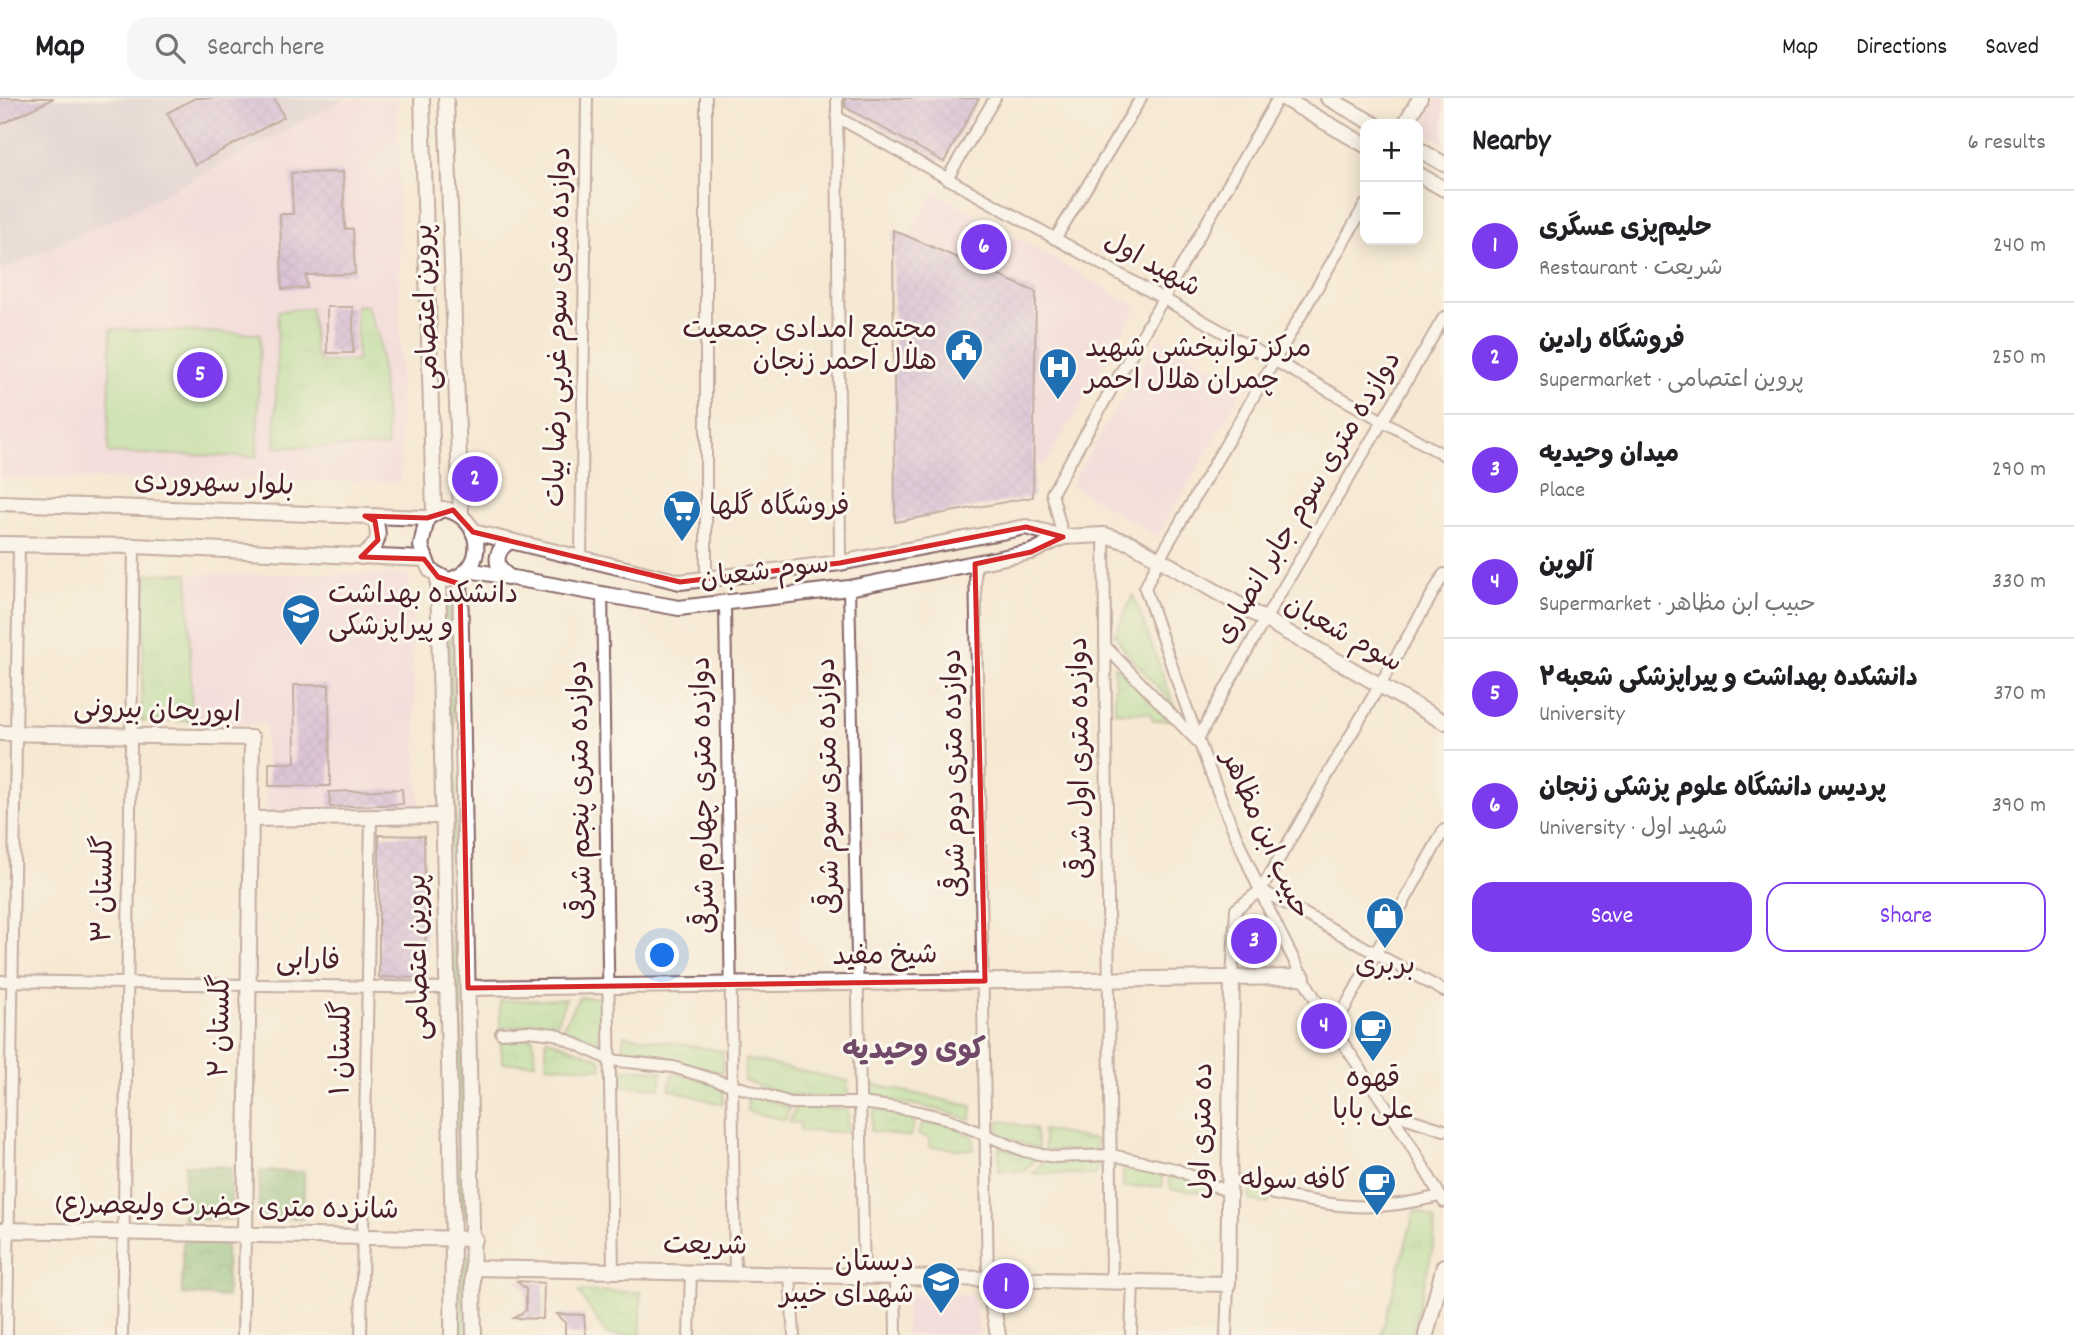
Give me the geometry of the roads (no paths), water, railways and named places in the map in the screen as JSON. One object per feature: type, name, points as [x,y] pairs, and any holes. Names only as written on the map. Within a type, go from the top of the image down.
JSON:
[{"type":"main road","name":"پروین اعتصامی","points":[[422,98],[430,515]]},
{"type":"main road","name":"پروین اعتصامی","points":[[446,98],[461,514]]},
{"type":"main road","points":[[1281,98],[1360,142]]},
{"type":"main road","points":[[1328,98],[1365,119]]},
{"type":"main road","points":[[1408,119],[1420,98]]},
{"type":"main road","points":[[1423,152],[1444,164]]},
{"type":"main road","points":[[1423,177],[1444,189]]},
{"type":"main road","name":"بلوار سهروردی","points":[[0,503],[365,516],[430,515]]},
{"type":"main road","points":[[443,509],[461,514],[473,532],[475,560],[465,574],[447,580],[438,577],[424,559],[421,536],[430,515],[443,509]]},
{"type":"main road","points":[[361,557],[375,547],[379,540],[375,521],[365,516]]},
{"type":"main road","name":"سوم شعبان","points":[[473,532],[680,582],[840,563],[1026,527],[1063,537],[1104,535],[1130,543],[1444,722]]},
{"type":"main road","name":"سوم شعبان","points":[[465,574],[509,577],[679,608],[724,605],[849,588],[1031,552],[1063,537]]},
{"type":"main road","points":[[509,577],[499,567],[497,559],[498,552],[512,541]]},
{"type":"main road","points":[[0,544],[134,546],[424,559]]},
{"type":"main road","name":"پروین اعتصامی","points":[[465,574],[468,988],[475,1239],[474,1335]]},
{"type":"main road","name":"پروین اعتصامی","points":[[438,577],[453,1238],[452,1335]]},
{"type":"main road","name":"ابوریحان بیرونی","points":[[0,733],[252,738],[251,819]]},
{"type":"main road","points":[[251,819],[442,816]]},
{"type":"main road","name":"گلستان ۲","points":[[245,1234],[251,819]]},
{"type":"main road","name":"شیخ مفید","points":[[468,988],[1303,977]]},
{"type":"main road","name":"ده متری اول","points":[[1228,1284],[1232,978]]},
{"type":"main road","name":"شانزده متری حضرت ولیعصر(ع)","points":[[4,1230],[475,1239]]},
{"type":"main road","points":[[1426,1335],[1444,1266]]},
{"type":"main road","name":"شریعت","points":[[475,1268],[1228,1284]]},
{"type":"main road","points":[[988,1279],[998,1335]]},
{"type":"street","name":"دوازده متری سوم غربی رضا بیات","points":[[581,556],[587,98]]},
{"type":"street","points":[[706,98],[706,580]]},
{"type":"street","points":[[837,98],[840,563]]},
{"type":"street","points":[[947,179],[995,98]]},
{"type":"street","points":[[1055,239],[1141,98]]},
{"type":"street","points":[[1063,537],[1052,493],[1281,98]]},
{"type":"street","name":"شهید اول","points":[[837,117],[1444,455]]},
{"type":"street","name":"حبیب ابن مظاهر","points":[[1360,214],[1158,559],[1144,589],[1197,741],[1234,836],[1303,977],[1333,1029],[1391,1113],[1442,1199]]},
{"type":"street","name":"دوازده متری سوم جابر انصاری","points":[[1197,741],[1262,620],[1444,317]]},
{"type":"street","name":"دوازده متری اول شرقی","points":[[1104,535],[1112,1282]]},
{"type":"street","points":[[7,1335],[4,1230],[12,982],[19,544]]},
{"type":"street","name":"گلستان ۳","points":[[122,1335],[134,546]]},
{"type":"street","name":"دوازده متری دوم شرقی","points":[[975,564],[985,981],[988,1279]]},
{"type":"street","points":[[1232,978],[1236,909],[1261,890],[1444,574]]},
{"type":"street","name":"دوازده متری سوم شرقی","points":[[849,588],[864,1276]]},
{"type":"street","name":"دوازده متری پنجم شرقی","points":[[602,593],[613,1271]]},
{"type":"street","name":"دوازده متری چهارم شرقی","points":[[724,605],[733,984],[735,1273]]},
{"type":"street","points":[[1105,646],[1197,741]]},
{"type":"street","name":"گلستان ۱","points":[[361,1335],[371,818]]},
{"type":"street","points":[[1333,1029],[1444,830]]},
{"type":"street","points":[[1261,890],[1444,992]]},
{"type":"street","name":"فارابی","points":[[0,981],[446,988]]},
{"type":"street","points":[[501,1033],[555,1034],[610,1060],[673,1067],[733,1083],[791,1103],[861,1104],[906,1109],[944,1118],[987,1137],[1054,1157],[1111,1155],[1175,1169],[1229,1192]]},
{"type":"street","points":[[1391,1113],[1444,1130]]},
{"type":"street","points":[[1273,1194],[1368,1209],[1442,1199]]},
{"type":"street","points":[[243,1335],[245,1234]]},
{"type":"street","points":[[689,1335],[691,1272]]},
{"type":"street","points":[[790,1275],[794,1335]]},
{"type":"street","points":[[895,1277],[896,1335]]},
{"type":"street","points":[[1131,1335],[1133,1282]]},
{"type":"street","points":[[1226,1335],[1228,1284]]},
{"type":"place","name":"پردیس دانشگاه علوم پزشکى زنجان","points":[[984,247]]},
{"type":"place","name":"دانشکده بهداشت و پیراپزشکى شعبه۲","points":[[200,375]]},
{"type":"place","name":"مجتمع امدادی جمعیت هلال احمر زنجان","points":[[964,382]]},
{"type":"place","name":"مرکز توانبخشی شهید چمران هلال احمر","points":[[1058,401]]},
{"type":"place","name":"فروشگاه رادین","points":[[475,479]]},
{"type":"place","name":"فروشگاه گلها","points":[[682,543]]},
{"type":"place","name":"دانشکده بهداشت و پیراپزشکی","points":[[301,647]]},
{"type":"place","name":"میدان وحیدیه","points":[[1254,941]]},
{"type":"place","name":"بربری","points":[[1385,950]]},
{"type":"place","name":"آلوپن","points":[[1324,1026]]},
{"type":"place","name":"قهوه علی بابا","points":[[1373,1063]]},
{"type":"place","name":"کافه سوله","points":[[1377,1217]]},
{"type":"place","name":"حلیم‌پزی عسگری","points":[[1006,1286]]},
{"type":"place","name":"دبستان شهدای خیبر","points":[[941,1315]]},
{"type":"district","name":"کوی وحیدیه","points":[[914,1052]]}]
